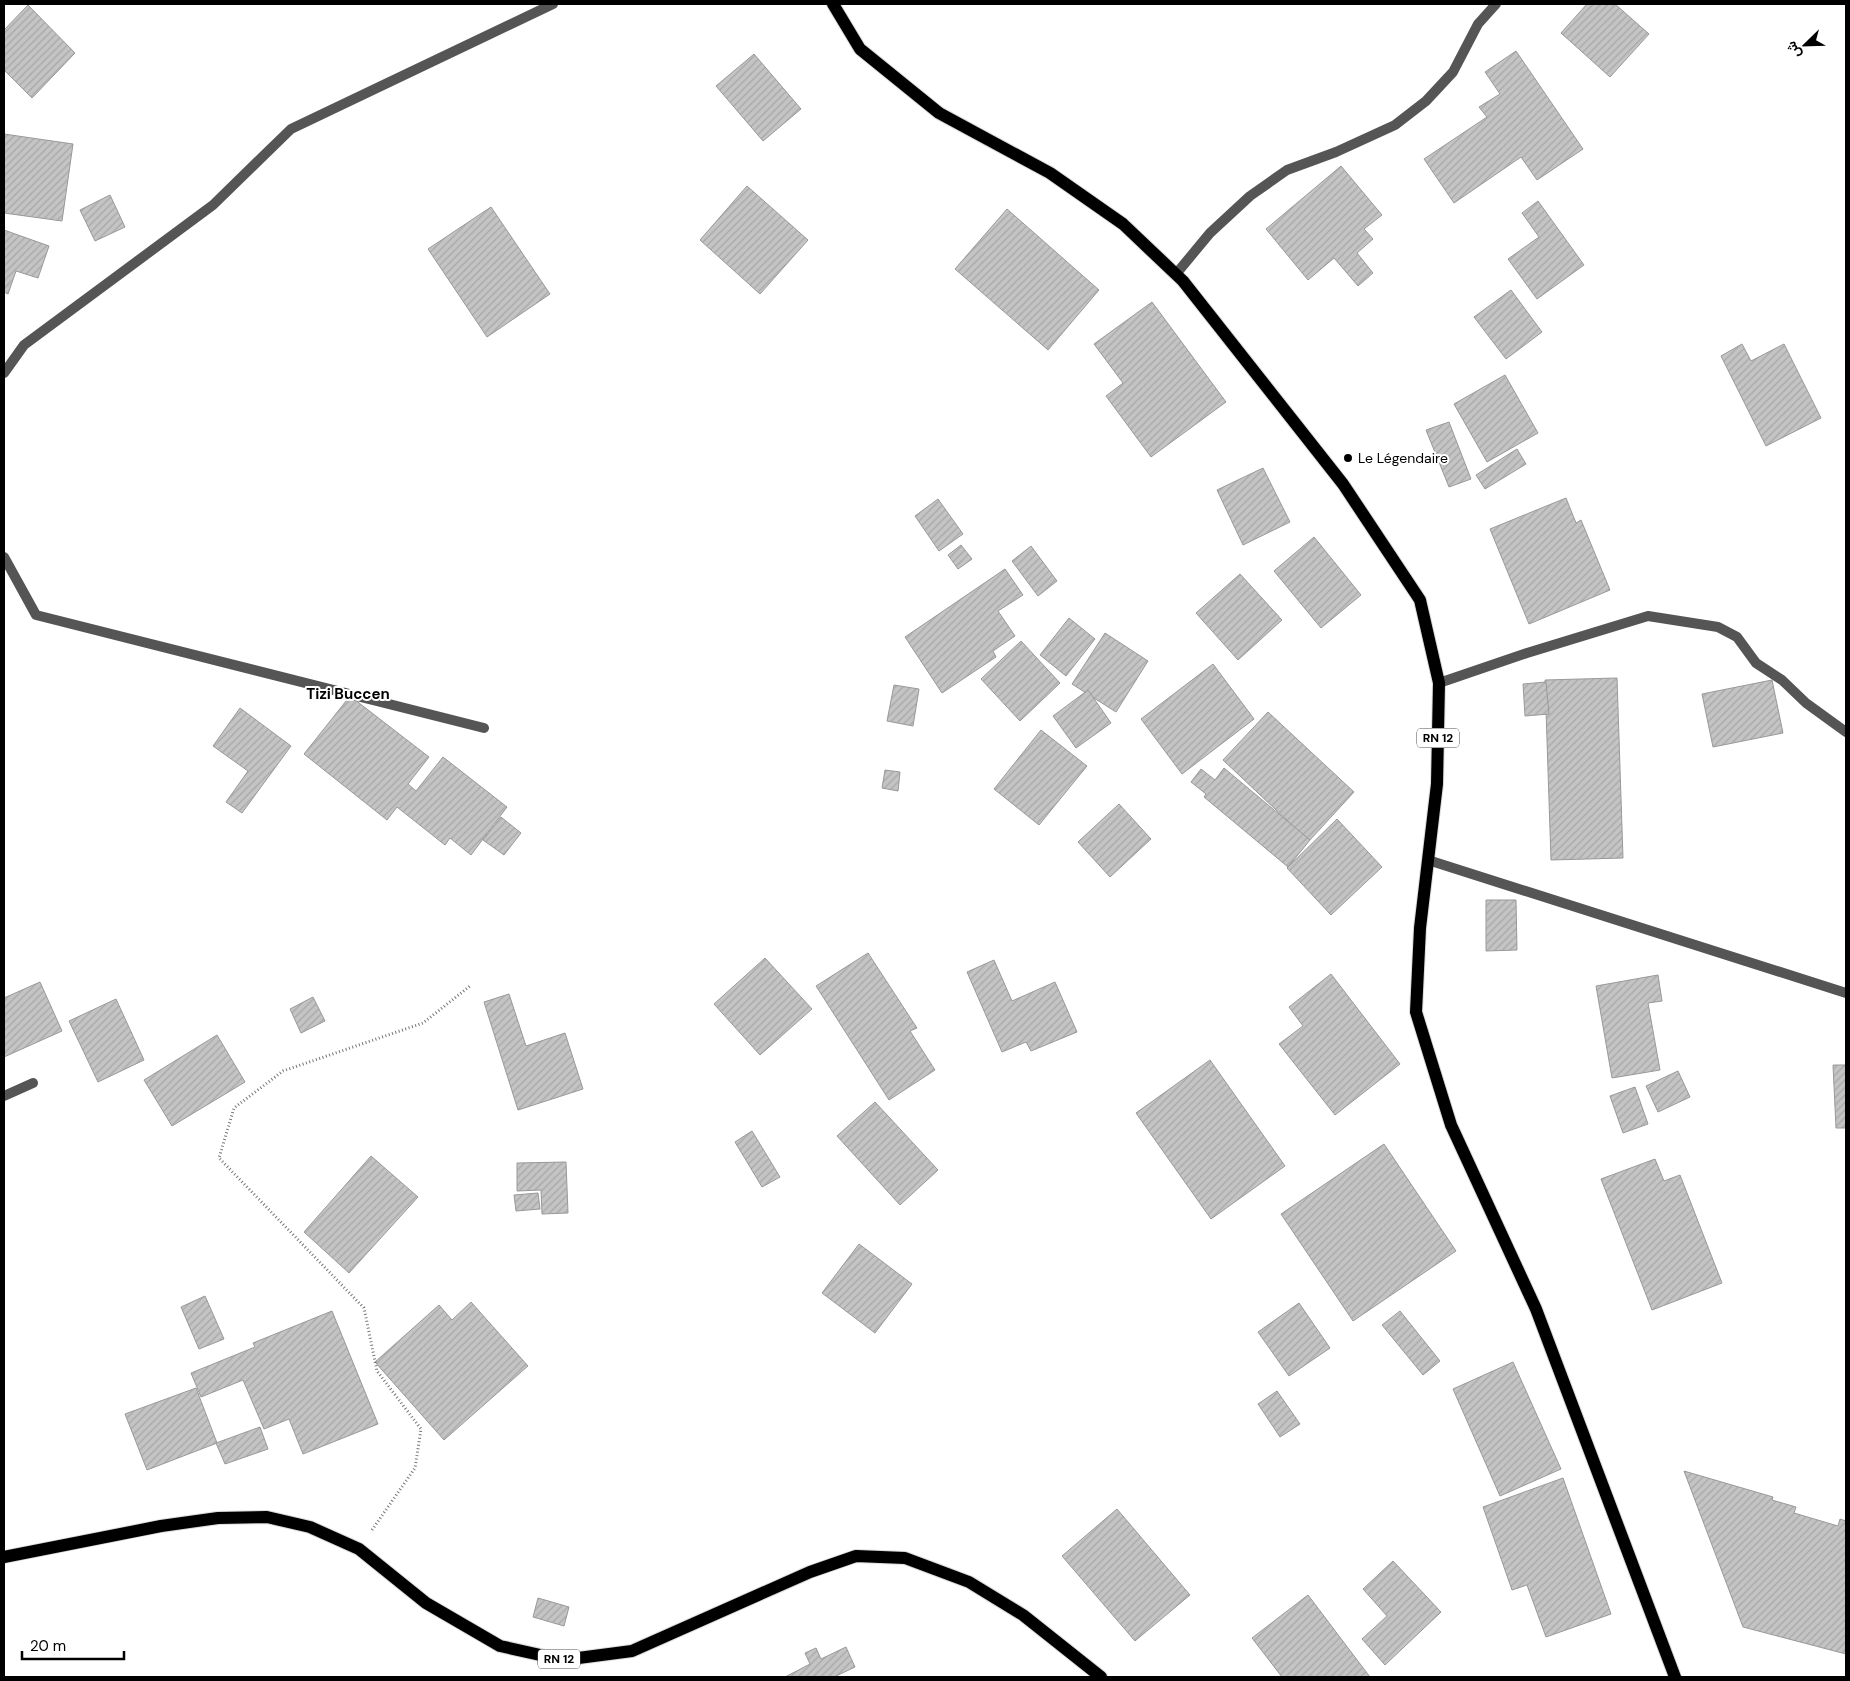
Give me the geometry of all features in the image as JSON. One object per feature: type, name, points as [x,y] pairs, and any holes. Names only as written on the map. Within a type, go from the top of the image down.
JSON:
[{"type":"main road","name":"RN 12","points":[[833,4],[860,49],[939,113],[1050,173],[1123,224],[1183,281],[1344,484],[1420,600],[1439,683],[1437,784],[1420,928],[1416,1012],[1451,1125],[1536,1309],[1675,1677]]},
{"type":"main road","name":"RN 12","points":[[4,1557],[161,1526],[218,1518],[267,1517],[310,1527],[360,1549],[426,1603],[500,1646],[563,1660],[632,1651],[810,1572],[856,1556],[905,1558],[969,1582],[1023,1615],[1101,1677]]},
{"type":"street","points":[[4,373],[24,345],[213,205],[291,129],[553,4]]},
{"type":"street","points":[[1176,274],[1210,233],[1250,196],[1287,170],[1336,152],[1395,125],[1426,101],[1453,72],[1478,24],[1496,4]]},
{"type":"street","points":[[4,557],[36,615],[484,728]]},
{"type":"street","points":[[1439,683],[1527,653],[1648,616],[1718,627],[1737,637],[1756,663],[1782,680],[1806,703],[1846,732]]},
{"type":"street","points":[[1428,860],[1846,993]]},
{"type":"street","points":[[4,1096],[33,1083]]},
{"type":"path","points":[[360,1549],[415,1468],[421,1428],[377,1371],[364,1308],[218,1158],[234,1108],[283,1071],[423,1023],[470,986]]},
{"type":"building","points":[[1587,4],[1615,4],[1649,34],[1610,77],[1561,33]]},
{"type":"building","points":[[28,5],[75,53],[32,98],[4,70],[4,30]]},
{"type":"building","points":[[1516,51],[1583,149],[1537,180],[1521,157],[1454,203],[1424,159],[1487,117],[1479,107],[1500,94],[1485,72]]},
{"type":"building","points":[[754,54],[801,109],[763,141],[716,86]]},
{"type":"building","points":[[4,134],[73,144],[62,221],[4,213]]},
{"type":"building","points":[[1341,166],[1382,215],[1364,229],[1373,239],[1357,253],[1373,273],[1358,286],[1334,258],[1308,280],[1266,229]]},
{"type":"building","points":[[747,186],[808,240],[760,294],[700,240]]},
{"type":"building","points":[[110,195],[125,227],[95,241],[80,210]]},
{"type":"building","points":[[1538,201],[1584,265],[1537,299],[1508,259],[1539,237],[1522,213]]},
{"type":"building","points":[[491,207],[550,294],[487,337],[428,249]]},
{"type":"building","points":[[1007,209],[1099,290],[1048,350],[955,269]]},
{"type":"building","points":[[4,230],[49,246],[38,278],[16,271],[8,294],[4,292]]},
{"type":"building","points":[[1511,290],[1542,332],[1506,359],[1474,317]]},
{"type":"building","points":[[1152,302],[1226,402],[1151,457],[1106,396],[1123,383],[1094,344]]},
{"type":"building","points":[[1742,344],[1751,361],[1784,344],[1821,418],[1766,446],[1721,356]]},
{"type":"building","points":[[1505,375],[1538,433],[1487,462],[1454,404]]},
{"type":"building","points":[[1449,422],[1471,479],[1449,487],[1426,430]]},
{"type":"building","points":[[1517,449],[1526,464],[1485,489],[1476,475]]},
{"type":"building","points":[[1263,468],[1290,522],[1243,545],[1217,490]]},
{"type":"building","points":[[1566,498],[1576,523],[1581,520],[1610,590],[1529,624],[1490,529]]},
{"type":"building","points":[[938,499],[963,534],[939,551],[915,516]]},
{"type":"building","points":[[1314,537],[1361,595],[1321,628],[1274,571]]},
{"type":"building","points":[[961,545],[972,559],[958,569],[948,555]]},
{"type":"building","points":[[1031,546],[1057,581],[1038,596],[1012,561]]},
{"type":"building","points":[[1005,569],[1023,595],[998,611],[1015,636],[993,651],[996,657],[942,693],[905,637]]},
{"type":"building","points":[[1240,574],[1282,620],[1238,660],[1196,613]]},
{"type":"building","points":[[1069,618],[1095,639],[1066,676],[1040,655]]},
{"type":"building","points":[[1105,633],[1148,661],[1116,712],[1072,684]]},
{"type":"building","points":[[1021,641],[1060,683],[1020,721],[981,679]]},
{"type":"building","points":[[1213,664],[1254,719],[1182,774],[1141,719]]},
{"type":"building","points":[[1617,678],[1623,858],[1551,860],[1545,680]]},
{"type":"building","points":[[1772,680],[1783,733],[1713,747],[1702,694]]},
{"type":"building","points":[[1546,682],[1549,714],[1525,716],[1523,684]]},
{"type":"building","points":[[894,685],[919,689],[913,726],[887,721]]},
{"type":"building","points":[[1088,690],[1111,723],[1076,748],[1053,716]]},
{"type":"building","points":[[350,696],[429,757],[408,784],[416,791],[443,757],[507,807],[471,855],[450,838],[445,845],[397,807],[387,820],[304,754]]},
{"type":"building","points":[[240,708],[291,746],[242,813],[226,802],[248,771],[213,746]]},
{"type":"building","points":[[1268,712],[1354,792],[1309,841],[1223,760]]},
{"type":"building","points":[[1041,730],[1087,766],[1039,825],[994,789]]},
{"type":"building","points":[[1224,768],[1310,840],[1288,867],[1204,797],[1206,794],[1191,782],[1201,769],[1215,780]]},
{"type":"building","points":[[885,770],[900,772],[898,791],[882,788]]},
{"type":"building","points":[[1119,804],[1151,839],[1110,877],[1078,842]]},
{"type":"building","points":[[501,817],[521,833],[504,855],[483,840]]},
{"type":"building","points":[[1337,819],[1382,867],[1331,915],[1287,868]]},
{"type":"building","points":[[1486,900],[1516,900],[1517,950],[1486,951]]},
{"type":"building","points":[[868,953],[917,1028],[910,1031],[935,1070],[889,1100],[816,986]]},
{"type":"building","points":[[765,958],[812,1009],[760,1055],[714,1004]]},
{"type":"building","points":[[994,960],[1012,1001],[1055,982],[1077,1032],[1031,1051],[1026,1042],[1002,1052],[967,972]]},
{"type":"building","points":[[1331,974],[1400,1064],[1335,1115],[1279,1044],[1303,1026],[1289,1007]]},
{"type":"building","points":[[1658,975],[1662,1001],[1648,1003],[1660,1070],[1612,1078],[1596,986]]},
{"type":"building","points":[[40,982],[62,1031],[4,1057],[4,998]]},
{"type":"building","points":[[509,994],[526,1046],[565,1033],[583,1089],[518,1110],[484,1002]]},
{"type":"building","points":[[313,997],[325,1021],[301,1033],[290,1009]]},
{"type":"building","points":[[116,999],[144,1060],[98,1082],[69,1021]]},
{"type":"building","points":[[217,1035],[245,1082],[172,1126],[144,1080]]},
{"type":"building","points":[[1210,1060],[1285,1166],[1211,1219],[1136,1113]]},
{"type":"building","points":[[1833,1065],[1846,1065],[1846,1128],[1836,1128]]},
{"type":"building","points":[[1678,1071],[1690,1097],[1658,1112],[1646,1086]]},
{"type":"building","points":[[1635,1087],[1648,1124],[1623,1133],[1610,1096]]},
{"type":"building","points":[[875,1102],[938,1170],[900,1205],[837,1136]]},
{"type":"building","points":[[752,1131],[780,1177],[762,1187],[735,1142]]},
{"type":"building","points":[[1384,1144],[1456,1251],[1353,1321],[1281,1214]]},
{"type":"building","points":[[371,1156],[418,1197],[349,1273],[304,1232]]},
{"type":"building","points":[[1655,1159],[1664,1181],[1680,1175],[1722,1283],[1652,1310],[1601,1179]]},
{"type":"building","points":[[566,1162],[568,1213],[542,1214],[541,1190],[517,1191],[517,1163]]},
{"type":"building","points":[[538,1193],[540,1209],[516,1211],[514,1195]]},
{"type":"building","points":[[859,1244],[912,1284],[875,1333],[822,1293]]},
{"type":"building","points":[[205,1296],[224,1339],[199,1349],[181,1307]]},
{"type":"building","points":[[471,1302],[528,1366],[444,1440],[375,1362],[439,1305],[452,1320]]},
{"type":"building","points":[[1299,1303],[1330,1348],[1289,1376],[1258,1332]]},
{"type":"building","points":[[332,1311],[378,1424],[303,1454],[289,1419],[264,1429],[243,1380],[201,1397],[191,1373],[255,1347],[253,1343]]},
{"type":"building","points":[[1400,1311],[1440,1361],[1423,1375],[1382,1325]]},
{"type":"building","points":[[1513,1362],[1561,1469],[1500,1496],[1453,1389]]},
{"type":"building","points":[[196,1388],[217,1443],[147,1470],[125,1414]]},
{"type":"building","points":[[1277,1391],[1300,1424],[1280,1437],[1258,1404]]},
{"type":"building","points":[[260,1427],[268,1449],[225,1464],[216,1443]]},
{"type":"building","points":[[1684,1471],[1773,1497],[1772,1500],[1796,1507],[1794,1513],[1838,1526],[1840,1519],[1846,1521],[1846,1654],[1743,1627]]},
{"type":"building","points":[[1563,1478],[1611,1614],[1546,1637],[1527,1585],[1512,1590],[1483,1507]]},
{"type":"building","points":[[1117,1509],[1190,1595],[1135,1641],[1062,1556]]},
{"type":"building","points":[[1393,1561],[1441,1612],[1385,1665],[1362,1639],[1387,1616],[1363,1589]]},
{"type":"building","points":[[1308,1595],[1370,1677],[1282,1677],[1252,1638]]},
{"type":"building","points":[[538,1598],[569,1607],[564,1626],[533,1617]]},
{"type":"building","points":[[846,1647],[855,1667],[834,1677],[785,1677],[810,1664],[805,1653],[816,1648],[821,1659]]},
{"type":"place","name":"Le Légendaire","points":[[1348,458]]},
{"type":"district","name":"Tizi Buccen","points":[[348,694]]}]
